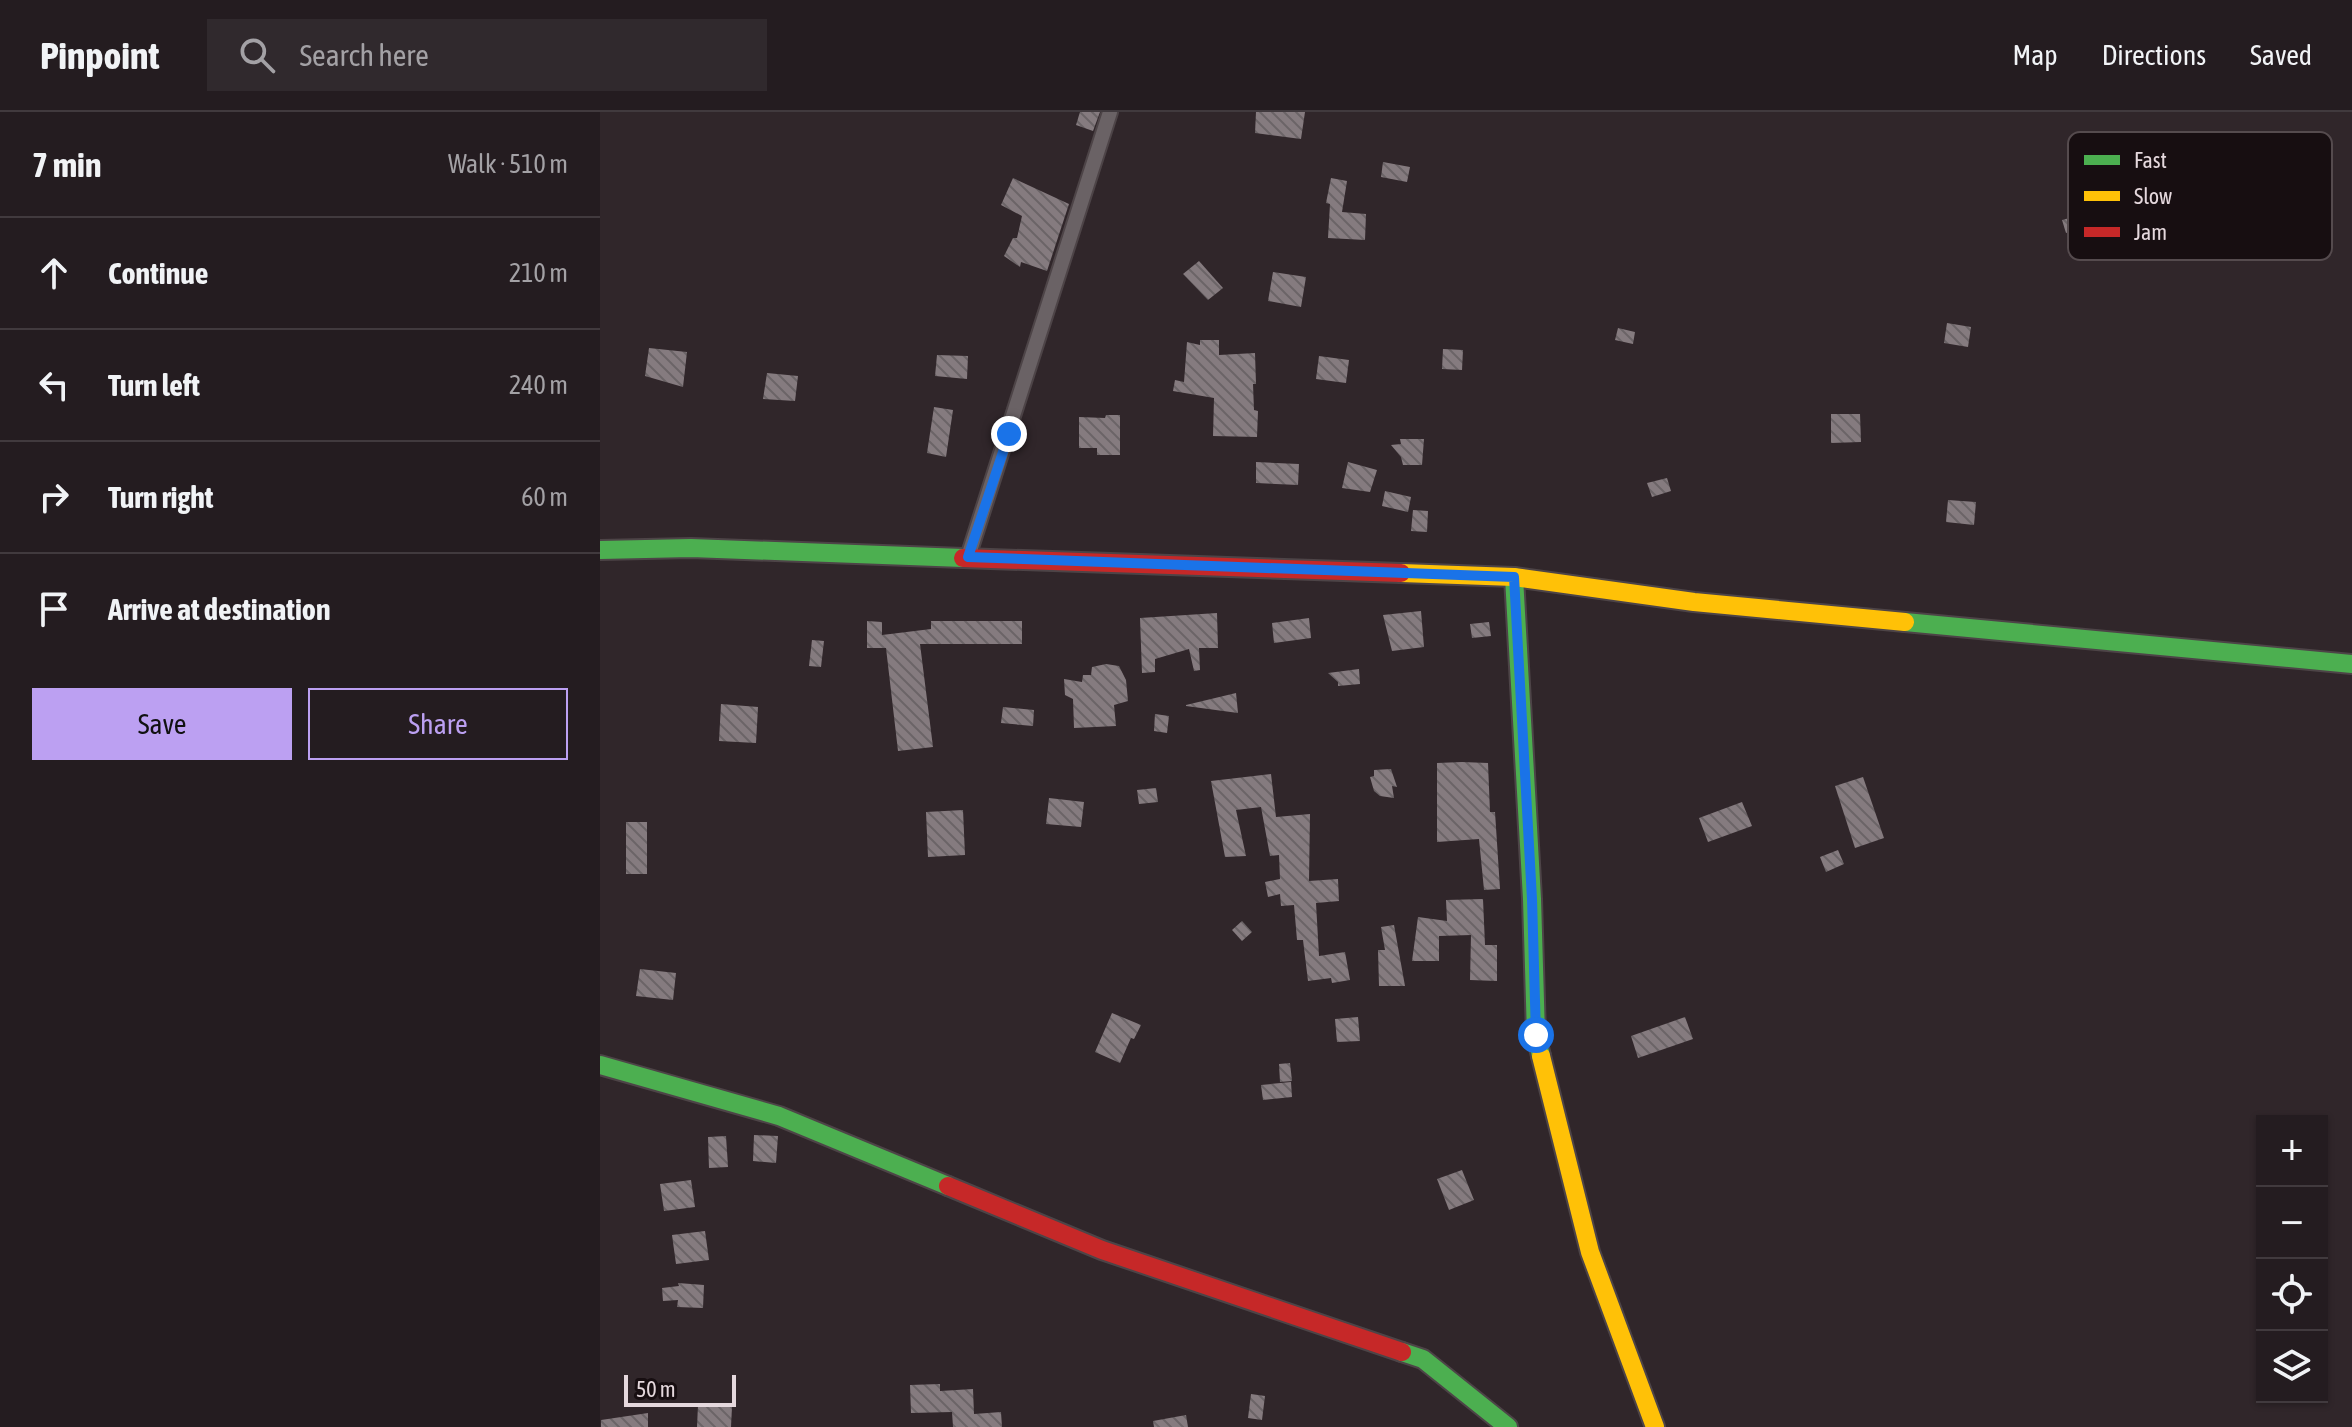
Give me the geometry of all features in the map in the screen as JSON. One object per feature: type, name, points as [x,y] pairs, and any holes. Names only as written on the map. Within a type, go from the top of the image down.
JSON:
[{"type":"street","points":[[968,557],[1110,112]]},
{"type":"street","points":[[600,550],[691,548],[1514,577],[1694,602],[2352,664]]},
{"type":"street","points":[[1514,577],[1532,899],[1536,1035],[1590,1252],[1655,1427]]},
{"type":"street","points":[[600,1065],[779,1116],[1102,1250],[1423,1359],[1508,1427]]},
{"type":"building","points":[[1080,112],[1100,112],[1093,131],[1076,125]]},
{"type":"building","points":[[1256,112],[1305,112],[1301,139],[1255,133]]},
{"type":"building","points":[[1383,162],[1410,167],[1407,182],[1381,177]]},
{"type":"building","points":[[1013,178],[1069,204],[1047,271],[1021,262],[1020,267],[1004,256],[1013,238],[1017,238],[1022,216],[1001,205]]},
{"type":"building","points":[[1331,178],[1347,181],[1342,212],[1366,214],[1365,240],[1328,238],[1330,204],[1326,203]]},
{"type":"building","points":[[2068,218],[2068,232],[2066,233],[2062,220]]},
{"type":"building","points":[[1199,261],[1223,288],[1208,300],[1183,274]]},
{"type":"building","points":[[1273,272],[1306,277],[1301,307],[1268,301]]},
{"type":"building","points":[[1947,323],[1971,327],[1968,347],[1944,343]]},
{"type":"building","points":[[1618,328],[1635,332],[1633,344],[1615,340]]},
{"type":"building","points":[[1200,340],[1219,340],[1219,355],[1255,353],[1256,384],[1253,384],[1254,410],[1258,411],[1257,437],[1213,436],[1214,398],[1173,391],[1175,380],[1184,382],[1187,342],[1200,345]]},
{"type":"building","points":[[649,348],[687,352],[683,387],[645,376]]},
{"type":"building","points":[[1443,349],[1463,350],[1462,370],[1442,369]]},
{"type":"building","points":[[937,355],[968,356],[967,379],[935,376]]},
{"type":"building","points":[[1319,356],[1349,360],[1346,383],[1316,379]]},
{"type":"building","points":[[767,373],[798,376],[795,401],[763,399]]},
{"type":"building","points":[[934,407],[953,410],[946,457],[927,453]]},
{"type":"building","points":[[1831,414],[1860,414],[1861,442],[1831,443]]},
{"type":"building","points":[[1106,415],[1120,415],[1120,455],[1097,455],[1097,448],[1079,448],[1079,417],[1105,418]]},
{"type":"building","points":[[1400,439],[1424,439],[1422,465],[1403,465],[1401,457],[1391,445],[1401,444]]},
{"type":"building","points":[[1256,462],[1299,464],[1298,485],[1256,483]]},
{"type":"building","points":[[1348,462],[1377,470],[1370,492],[1342,488]]},
{"type":"building","points":[[1667,478],[1671,491],[1652,497],[1647,483]]},
{"type":"building","points":[[1385,491],[1411,497],[1408,512],[1382,506]]},
{"type":"building","points":[[1948,500],[1976,502],[1974,525],[1946,522]]},
{"type":"building","points":[[1413,510],[1428,511],[1427,532],[1411,531]]},
{"type":"building","points":[[1421,611],[1424,647],[1392,651],[1383,615]]},
{"type":"building","points":[[1217,613],[1218,648],[1199,648],[1200,670],[1194,671],[1189,649],[1155,659],[1155,672],[1142,673],[1140,618]]},
{"type":"building","points":[[1309,618],[1311,638],[1274,643],[1272,623]]},
{"type":"building","points":[[867,621],[882,622],[882,635],[931,629],[931,621],[1022,621],[1022,644],[920,644],[933,747],[898,751],[886,648],[867,648]]},
{"type":"building","points":[[1489,622],[1491,636],[1472,638],[1470,624]]},
{"type":"building","points":[[812,640],[824,641],[821,667],[809,666]]},
{"type":"building","points":[[1106,664],[1119,666],[1126,680],[1128,701],[1114,705],[1116,726],[1074,728],[1073,699],[1065,695],[1064,679],[1082,682],[1083,675],[1091,675],[1092,667]]},
{"type":"building","points":[[1359,669],[1360,684],[1338,686],[1338,682],[1328,673]]},
{"type":"building","points":[[1236,693],[1238,713],[1186,706],[1186,705]]},
{"type":"building","points":[[721,704],[758,707],[756,743],[719,741]]},
{"type":"building","points":[[1003,707],[1034,710],[1033,726],[1001,723]]},
{"type":"building","points":[[1155,714],[1169,716],[1167,733],[1154,731]]},
{"type":"building","points":[[1437,763],[1488,763],[1490,812],[1495,812],[1500,889],[1484,890],[1479,839],[1437,842]]},
{"type":"building","points":[[1391,769],[1397,787],[1392,786],[1394,798],[1380,796],[1374,791],[1370,777],[1374,776],[1374,770]]},
{"type":"building","points":[[1271,774],[1276,817],[1310,814],[1309,881],[1338,879],[1339,901],[1316,903],[1319,956],[1345,952],[1350,980],[1332,983],[1331,978],[1308,981],[1303,940],[1297,940],[1294,905],[1281,906],[1280,894],[1268,897],[1265,882],[1280,879],[1279,855],[1270,856],[1261,807],[1236,810],[1246,856],[1225,857],[1211,781]]},
{"type":"building","points":[[1863,777],[1884,838],[1855,848],[1835,786]]},
{"type":"building","points":[[1156,788],[1158,802],[1139,804],[1137,790]]},
{"type":"building","points":[[1049,798],[1084,802],[1081,827],[1046,824]]},
{"type":"building","points":[[1742,802],[1752,826],[1708,842],[1699,818]]},
{"type":"building","points":[[963,810],[965,855],[928,857],[926,812]]},
{"type":"building","points":[[626,822],[647,822],[647,874],[626,874]]},
{"type":"building","points":[[1838,850],[1844,864],[1826,872],[1820,857]]},
{"type":"building","points":[[1483,899],[1485,945],[1497,945],[1497,981],[1470,980],[1471,935],[1439,936],[1439,961],[1412,961],[1418,917],[1447,921],[1446,900]]},
{"type":"building","points":[[1242,921],[1252,932],[1242,941],[1232,930]]},
{"type":"building","points":[[1394,925],[1405,986],[1379,986],[1378,950],[1385,950],[1381,927]]},
{"type":"building","points":[[640,969],[676,973],[673,1000],[636,996]]},
{"type":"building","points":[[1112,1013],[1141,1025],[1134,1039],[1131,1038],[1120,1063],[1095,1052]]},
{"type":"building","points":[[1358,1017],[1360,1041],[1337,1042],[1335,1019]]},
{"type":"building","points":[[1685,1017],[1693,1039],[1638,1058],[1631,1036]]},
{"type":"building","points":[[1290,1063],[1292,1081],[1280,1082],[1279,1064]]},
{"type":"building","points":[[1291,1082],[1292,1097],[1263,1100],[1261,1085]]},
{"type":"building","points":[[754,1135],[778,1136],[776,1163],[753,1161]]},
{"type":"building","points":[[726,1136],[728,1167],[709,1168],[708,1137]]},
{"type":"building","points":[[1462,1170],[1474,1200],[1449,1210],[1437,1179]]},
{"type":"building","points":[[691,1180],[695,1207],[664,1211],[660,1184]]},
{"type":"building","points":[[705,1231],[709,1260],[676,1264],[672,1235]]},
{"type":"building","points":[[678,1283],[704,1285],[703,1308],[677,1307],[678,1300],[663,1301],[662,1288],[679,1286]]},
{"type":"building","points":[[940,1384],[940,1391],[973,1389],[974,1414],[1001,1412],[1002,1427],[953,1427],[952,1412],[911,1413],[910,1385]]},
{"type":"building","points":[[1251,1394],[1265,1396],[1262,1420],[1248,1418]]},
{"type":"building","points":[[698,1405],[732,1407],[731,1427],[697,1427]]},
{"type":"building","points":[[648,1413],[648,1427],[601,1427],[601,1420]]},
{"type":"building","points":[[1186,1415],[1188,1427],[1154,1427],[1153,1421]]},
{"type":"traffic: fast","points":[[600,550],[691,548],[963,558]]},
{"type":"traffic: fast","points":[[1514,577],[1532,899],[1536,1035],[1541,1056]]},
{"type":"traffic: fast","points":[[1905,622],[2352,664]]},
{"type":"traffic: fast","points":[[600,1065],[779,1116],[948,1186]]},
{"type":"traffic: fast","points":[[1402,1352],[1423,1359],[1508,1427]]},
{"type":"traffic: slow","points":[[1401,573],[1514,577],[1694,602],[1905,622]]},
{"type":"traffic: slow","points":[[1541,1056],[1590,1252],[1655,1427]]},
{"type":"traffic: jam","points":[[963,558],[1401,573]]},
{"type":"traffic: jam","points":[[948,1186],[1102,1250],[1402,1352]]},
{"type":"route","points":[[1009,434],[968,557],[1514,577],[1532,899],[1536,1035]]}]
